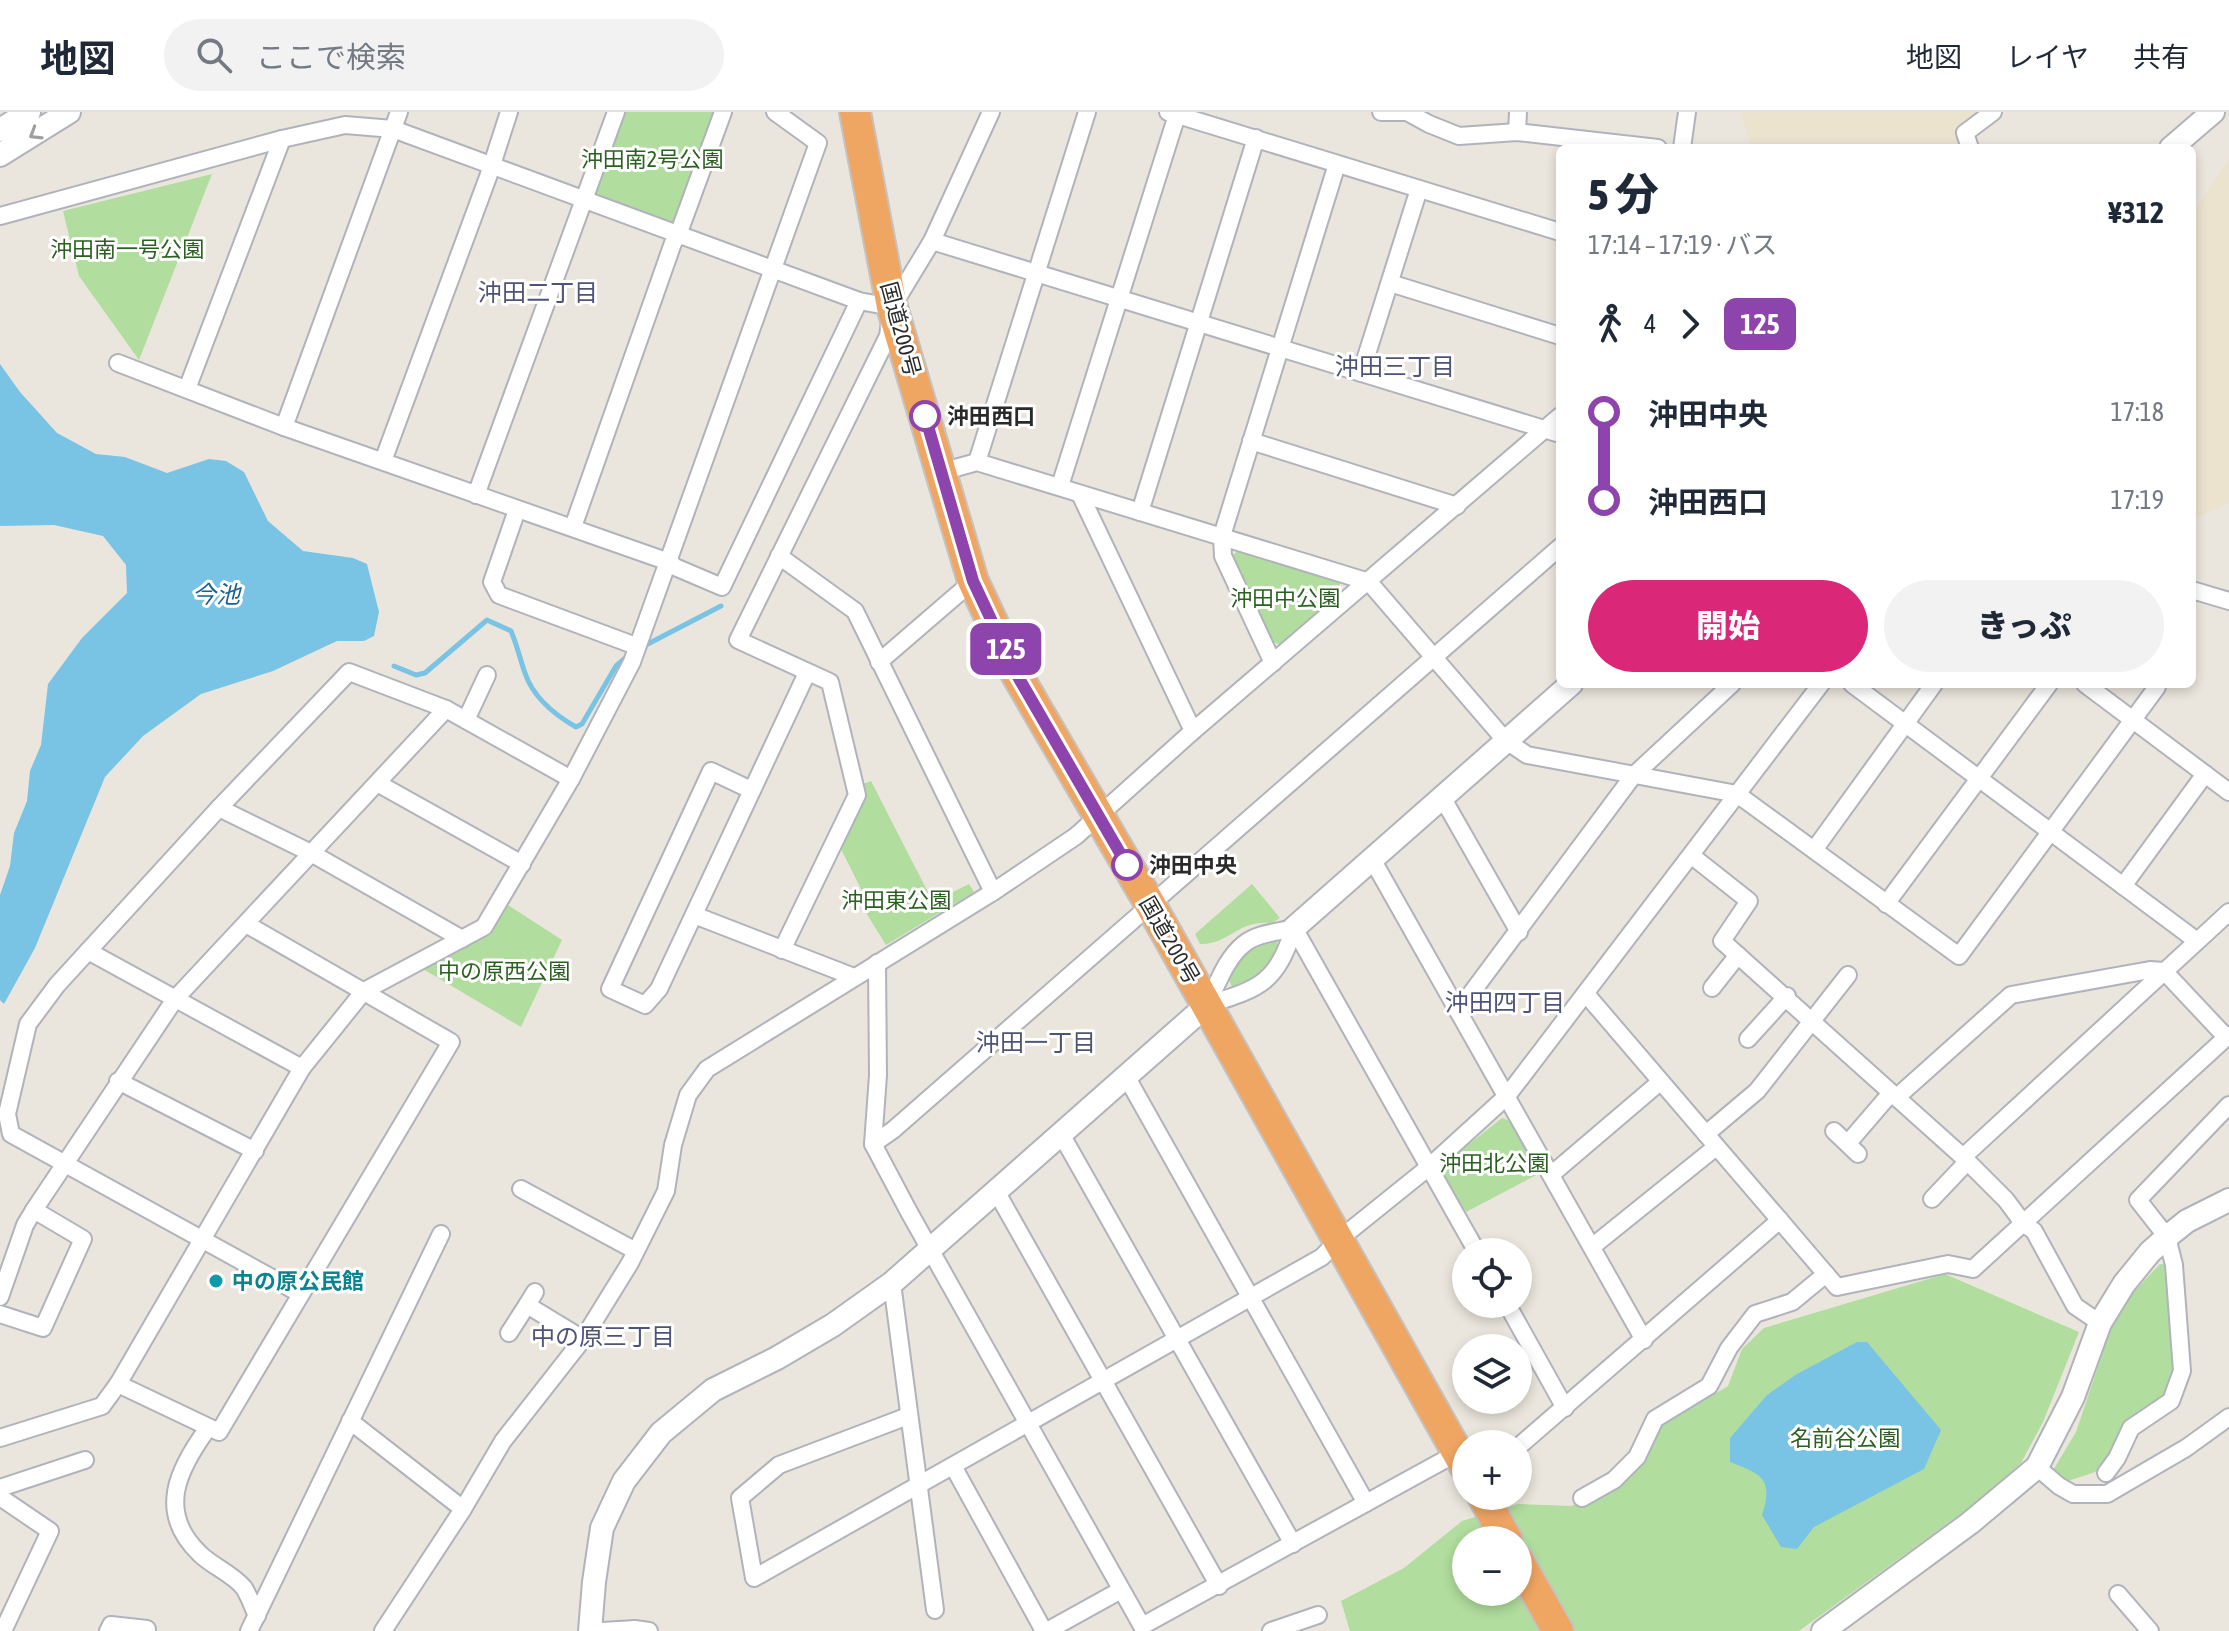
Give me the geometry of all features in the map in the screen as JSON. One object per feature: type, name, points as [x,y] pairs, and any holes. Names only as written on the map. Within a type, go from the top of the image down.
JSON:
[{"type":"highway","name":"国道200号","points":[[855,112],[892,307],[973,581],[1017,675],[1150,904],[1452,1445]]},
{"type":"highway","points":[[1532,1585],[1558,1631]]},
{"type":"street","points":[[0,130],[29,112]]},
{"type":"street","points":[[0,155],[69,112]]},
{"type":"street","points":[[284,427],[399,112]]},
{"type":"street","points":[[383,461],[509,112]]},
{"type":"street","points":[[476,495],[616,112]]},
{"type":"street","points":[[573,527],[667,258],[723,112]]},
{"type":"street","points":[[0,1438],[102,1406],[118,1384],[302,1068],[364,991],[484,927],[522,864],[571,779],[634,654],[818,143],[775,112]]},
{"type":"street","points":[[782,950],[857,795],[830,682],[738,640],[888,336],[892,307],[932,241],[991,112]]},
{"type":"street","points":[[977,462],[1087,112]]},
{"type":"street","points":[[1381,112],[1407,112],[1459,136],[1517,132],[1623,144]]},
{"type":"street","points":[[1517,132],[1518,112]]},
{"type":"street","points":[[1683,144],[1687,112]]},
{"type":"street","points":[[1969,144],[1965,133],[1993,112]]},
{"type":"street","points":[[2175,144],[2209,113],[2229,129]]},
{"type":"street","points":[[1060,486],[1118,297],[1183,114],[1556,231]]},
{"type":"street","points":[[0,216],[282,139],[345,125],[393,129],[772,271],[859,301],[892,307]]},
{"type":"street","points":[[1140,512],[1256,138]]},
{"type":"street","points":[[187,389],[282,139]]},
{"type":"street","points":[[1273,663],[1223,556],[1222,536],[1337,164]]},
{"type":"street","points":[[1361,373],[1419,189]]},
{"type":"street","points":[[932,241],[1553,432]]},
{"type":"street","points":[[1390,283],[1556,335]]},
{"type":"street","points":[[118,363],[284,427],[669,562],[722,587],[859,301]]},
{"type":"street","points":[[383,1631],[518,1418],[583,1339],[630,1263],[666,1191],[673,1145],[688,1095],[707,1069],[993,892],[1076,836],[1193,731],[1457,506],[1553,432]]},
{"type":"street","points":[[1251,441],[1457,506]]},
{"type":"street","points":[[941,472],[977,462],[1369,582],[1505,740],[1527,755],[1737,794],[1959,956],[2156,688]]},
{"type":"street","points":[[1080,494],[1193,731]]},
{"type":"street","points":[[517,510],[492,582],[499,595],[634,654]]},
{"type":"street","points":[[873,1144],[893,1130],[1556,550]]},
{"type":"street","points":[[779,556],[855,611],[993,892]]},
{"type":"street","points":[[879,662],[973,581]]},
{"type":"street","points":[[2196,591],[2229,601]]},
{"type":"street","points":[[301,1294],[11,1134],[7,1114],[28,1024],[88,951],[349,672],[446,709],[571,779]]},
{"type":"street","points":[[751,790],[711,771],[610,989],[645,1005],[659,989],[807,673]]},
{"type":"street","points":[[466,720],[487,675]]},
{"type":"street","points":[[1207,1005],[1224,969],[1245,943],[1259,936],[1294,928],[1566,688]]},
{"type":"street","points":[[1458,1011],[1633,776],[1728,688]]},
{"type":"street","points":[[908,1416],[779,1465],[740,1498],[754,1578],[1322,1257],[1507,1096],[1818,688]]},
{"type":"street","points":[[1857,688],[2197,941]]},
{"type":"street","points":[[1814,850],[1931,688]]},
{"type":"street","points":[[1886,904],[2046,688]]},
{"type":"street","points":[[2090,688],[2229,792]]},
{"type":"street","points":[[1,1289],[25,1225],[34,1210],[175,999],[446,709]]},
{"type":"street","points":[[2123,886],[2205,774]]},
{"type":"street","points":[[379,784],[522,864]]},
{"type":"street","points":[[1442,797],[1519,932]]},
{"type":"street","points":[[219,808],[311,853],[462,939]]},
{"type":"street","points":[[1692,856],[1749,901],[1722,941],[1787,996],[2006,1200],[2023,1223],[2034,1231],[2075,1306],[2100,1323]]},
{"type":"street","points":[[1372,859],[1644,1340]]},
{"type":"street","points":[[1932,1199],[1965,1160],[2229,912]]},
{"type":"street","points":[[694,915],[854,977]]},
{"type":"street","points":[[118,1384],[219,1432],[451,1042],[246,924]]},
{"type":"street","points":[[590,1631],[602,1528],[624,1481],[661,1433],[713,1390],[833,1325],[892,1283],[1207,1005],[1256,987],[1271,977],[1285,956],[1294,928]]},
{"type":"street","points":[[1294,928],[1469,1238]]},
{"type":"street","points":[[88,951],[302,1068]]},
{"type":"street","points":[[1712,988],[1738,955]]},
{"type":"street","points":[[877,963],[878,1075],[873,1144],[1142,1626],[1158,1626],[1219,1586],[1366,1503],[1452,1465]]},
{"type":"street","points":[[1586,994],[1837,1287],[1948,1264],[1973,1269],[2228,1036],[2164,971],[2150,970],[2011,995],[1894,1095],[1853,1149],[1834,1131]]},
{"type":"street","points":[[1593,1246],[1711,1141],[1757,1091],[1848,975]]},
{"type":"street","points":[[1748,1039],[1787,996]]},
{"type":"street","points":[[1126,1076],[1366,1503]]},
{"type":"street","points":[[118,1081],[255,1151]]},
{"type":"street","points":[[1552,1174],[1660,1082]]},
{"type":"street","points":[[2106,1473],[2131,1428],[2171,1401],[2182,1371],[2174,1265],[2167,1237],[2138,1200],[2229,1105]]},
{"type":"street","points":[[1061,1134],[1293,1544]]},
{"type":"street","points":[[521,1189],[634,1250]]},
{"type":"street","points":[[996,1191],[1219,1586]]},
{"type":"street","points":[[1823,1631],[1980,1516],[2037,1467],[2073,1397],[2100,1323],[2124,1284],[2150,1252],[2167,1237],[2207,1210],[2229,1200]]},
{"type":"street","points":[[0,1314],[43,1328],[83,1239],[34,1210]]},
{"type":"street","points":[[1532,1435],[1780,1220]]},
{"type":"street","points":[[253,1624],[441,1234]]},
{"type":"street","points":[[1582,1498],[1614,1480],[1637,1457],[1655,1419],[1709,1386],[1729,1348],[1755,1314],[1792,1302],[1826,1274]]},
{"type":"street","points":[[892,1283],[935,1610]]},
{"type":"street","points":[[509,1333],[531,1298],[583,1339]]},
{"type":"street","points":[[1515,1318],[1565,1408]]},
{"type":"street","points":[[2037,1467],[2073,1494],[2107,1494],[2186,1448],[2229,1417]]},
{"type":"street","points":[[350,1421],[463,1509]]},
{"type":"street","points":[[208,1428],[185,1459],[174,1506],[181,1532],[200,1554],[243,1587],[253,1624]]},
{"type":"street","points":[[0,1488],[85,1460]]},
{"type":"street","points":[[953,1466],[1046,1631],[1121,1590]]},
{"type":"street","points":[[0,1497],[50,1531],[3,1631]]},
{"type":"street","points":[[2118,1594],[2150,1631]]},
{"type":"street","points":[[1271,1631],[1318,1615]]},
{"type":"street","points":[[108,1631],[111,1625],[147,1629]]},
{"type":"street","points":[[602,1631],[649,1631]]},
{"type":"shaded area","points":[[1741,112],[1979,112],[1957,127],[1962,144],[1750,144]]},
{"type":"shaded area","points":[[2229,159],[2229,503],[2196,518],[2196,209]]},
{"type":"green space","name":"沖田南2号公園","points":[[623,112],[716,112],[674,224],[597,196],[593,190]]},
{"type":"green space","name":"沖田南一号公園","points":[[212,174],[139,360],[79,276],[63,211]]},
{"type":"green space","name":"沖田中公園","points":[[1238,551],[1340,583],[1340,594],[1281,645],[1270,641],[1230,557]]},
{"type":"green space","name":"沖田東公園","points":[[871,781],[933,902],[969,884],[974,892],[886,945],[860,903],[863,893],[841,849],[866,798],[863,784]]},
{"type":"green space","points":[[1252,884],[1280,918],[1272,923],[1250,925],[1218,941],[1200,944],[1195,934]]},
{"type":"green space","name":"中の原西公園","points":[[508,905],[562,940],[521,1027],[423,969],[490,935]]},
{"type":"green space","points":[[1276,941],[1280,947],[1276,961],[1254,980],[1232,987],[1227,976],[1242,958],[1253,948]]},
{"type":"green space","name":"沖田北公園","points":[[1502,1118],[1512,1122],[1542,1172],[1466,1212],[1442,1171],[1443,1165]]},
{"type":"green space","points":[[2160,1264],[2168,1265],[2174,1367],[2166,1392],[2149,1410],[2128,1422],[2104,1464],[2095,1472],[2065,1482],[2052,1472],[2076,1432],[2111,1328],[2126,1300]]},
{"type":"green space","name":"名前谷公園","points":[[1945,1274],[2079,1332],[2043,1422],[2021,1463],[1973,1505],[1799,1631],[1350,1631],[1341,1601],[1404,1568],[1452,1529],[1452,1606],[1532,1606],[1532,1526],[1456,1526],[1462,1521],[1498,1510],[1532,1510],[1532,1505],[1571,1506],[1617,1485],[1659,1427],[1728,1386],[1742,1349],[1764,1328]]},
{"type":"water","name":"今池","points":[[0,364],[20,392],[57,433],[96,454],[125,457],[167,473],[209,459],[226,461],[244,472],[268,521],[303,551],[353,558],[367,564],[379,612],[374,636],[364,641],[337,641],[273,671],[201,694],[143,736],[105,777],[35,948],[4,1004],[0,1000],[0,895],[10,866],[14,833],[27,801],[30,771],[41,745],[48,684],[82,638],[127,593],[126,565],[103,536],[54,525],[0,526]]},
{"type":"water","points":[[1857,1342],[1867,1342],[1941,1430],[1924,1469],[1814,1527],[1797,1549],[1781,1547],[1762,1515],[1765,1485],[1757,1474],[1730,1462],[1730,1438],[1767,1395],[1797,1374]]},
{"type":"waterway","points":[[642,647],[721,606]]},
{"type":"waterway","points":[[394,666],[416,675],[425,673],[487,620],[511,631],[533,690],[553,711],[576,727],[582,724],[616,666],[630,654]]},
{"type":"bus line","name":"125","points":[[925,416],[973,581],[1017,675],[1127,865]]},
{"type":"place","name":"沖田西口","points":[[925,416]]},
{"type":"place","name":"沖田中央","points":[[1127,865]]},
{"type":"place","name":"中の原公民館","points":[[216,1281]]},
{"type":"district","name":"沖田二丁目","points":[[538,293]]},
{"type":"district","name":"沖田三丁目","points":[[1395,367]]},
{"type":"district","name":"沖田四丁目","points":[[1505,1003]]},
{"type":"district","name":"沖田一丁目","points":[[1036,1043]]},
{"type":"district","name":"中の原三丁目","points":[[603,1337]]}]
